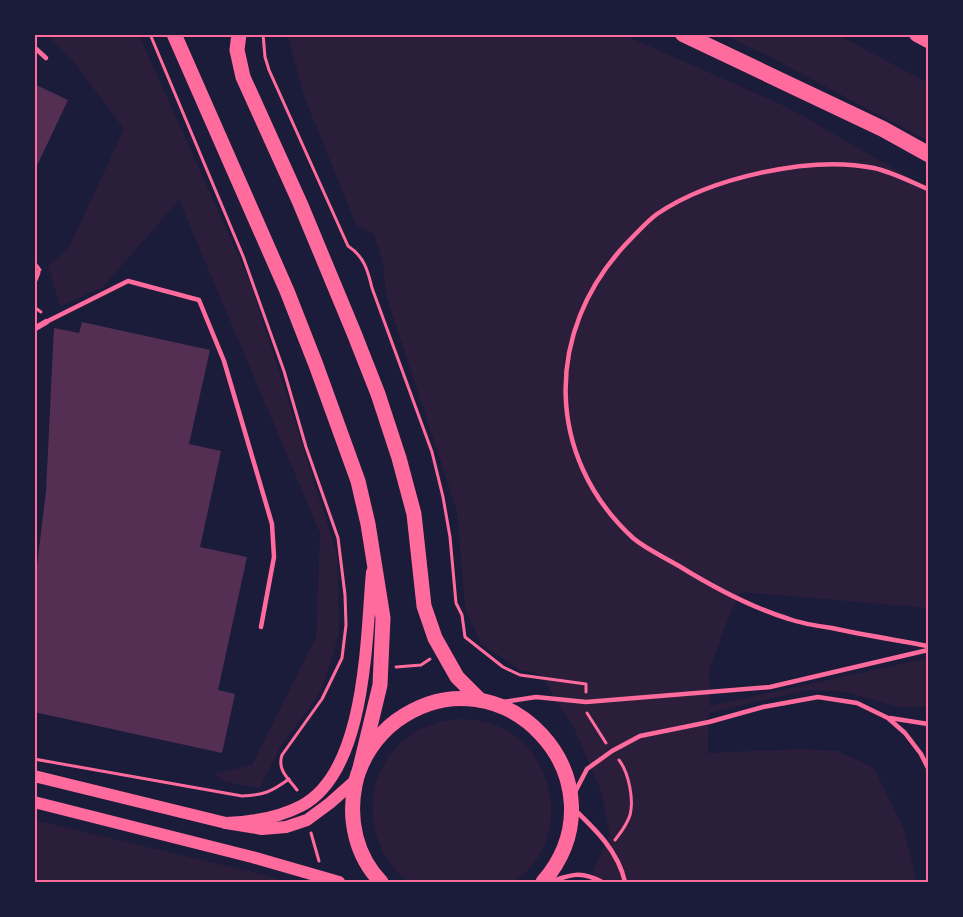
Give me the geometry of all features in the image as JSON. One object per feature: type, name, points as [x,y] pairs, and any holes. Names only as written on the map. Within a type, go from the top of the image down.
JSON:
[{"type":"highway","points":[[683,34],[883,129],[928,154]]},
{"type":"highway","points":[[917,34],[928,40]]},
{"type":"main road","points":[[174,34],[287,291],[358,481],[374,553],[383,618],[380,685],[352,805],[354,830],[366,863],[381,882]]},
{"type":"main road","points":[[240,34],[237,50],[243,77],[300,203],[354,333],[378,394],[399,458],[414,514],[424,606],[435,638],[457,677],[487,702]]},
{"type":"main road","points":[[226,823],[255,821],[280,815],[303,805],[333,776],[339,767],[350,735],[361,687],[374,553]]},
{"type":"main road","points":[[34,776],[226,823],[262,830],[286,827],[307,820],[330,803],[358,773],[378,739],[403,716],[440,701],[467,699],[487,702],[523,718],[547,739],[564,767],[572,803],[571,821],[564,849],[558,862],[543,882]]},
{"type":"main road","points":[[34,802],[252,857],[339,882]]},
{"type":"street","points":[[34,329],[45,322]]},
{"type":"lane","points":[[34,47],[46,58]]},
{"type":"lane","points":[[928,189],[874,168],[809,166],[762,171],[701,191],[657,215],[608,264],[588,294],[578,318],[568,354],[565,378],[569,427],[574,449],[586,477],[600,500],[635,540],[700,580],[791,620],[928,648]]},
{"type":"lane","points":[[45,322],[129,281],[200,300],[224,361],[272,524],[274,557],[261,627]]},
{"type":"lane","points":[[487,702],[536,697],[586,702],[770,687],[928,648]]},
{"type":"lane","points":[[625,882],[604,838],[572,803],[587,769],[612,751],[640,736],[709,722],[763,707],[818,698],[857,703],[888,718],[905,733],[921,754],[928,768]]},
{"type":"lane","points":[[888,718],[928,724]]},
{"type":"lane","points":[[549,882],[575,874],[590,876],[602,882]]},
{"type":"path","points":[[150,34],[243,256],[284,371],[306,447],[338,538],[345,595],[346,625],[342,658],[322,699],[282,755],[280,766],[300,795],[303,805]]},
{"type":"path","points":[[263,34],[265,57],[348,246],[358,252],[366,265],[372,288],[432,453],[443,497],[456,603],[462,615],[465,637],[503,667],[520,675],[586,684],[587,714],[622,764],[629,782],[630,814],[624,829],[610,849]]},
{"type":"path","points":[[34,262],[40,270]]},
{"type":"path","points":[[34,274],[40,270]]},
{"type":"path","points":[[34,285],[40,270]]},
{"type":"path","points":[[381,664],[421,665],[465,637]]},
{"type":"path","points":[[34,759],[242,796],[262,795],[274,790],[289,779]]},
{"type":"path","points":[[307,820],[324,877]]},
{"type":"shaded area","points":[[289,34],[624,35],[787,107],[928,188],[928,608],[740,592],[709,670],[710,706],[928,658],[928,707],[898,707],[847,692],[807,690],[709,713],[708,753],[801,749],[838,751],[874,768],[904,829],[916,882],[588,882],[610,834],[601,791],[575,730],[540,674],[520,670],[481,644],[465,608],[457,511],[386,295],[383,263],[374,235],[356,225],[305,99],[288,38]]},
{"type":"shaded area","points":[[47,35],[139,35],[251,284],[337,554],[339,634],[321,691],[281,746],[260,788],[226,782],[214,774],[252,765],[316,637],[320,533],[179,200],[102,288],[60,306],[48,265],[68,249],[124,129],[72,60]]},
{"type":"shaded area","points":[[724,35],[838,35],[928,83],[928,141]]},
{"type":"shaded area","points":[[457,719],[482,721],[506,730],[524,744],[538,762],[547,783],[551,804],[550,827],[543,848],[531,866],[514,882],[409,882],[393,867],[382,849],[375,830],[373,809],[375,788],[382,769],[393,751],[420,729]]},
{"type":"shaded area","points":[[35,820],[269,876],[284,882],[35,882]]},
{"type":"building","points":[[34,84],[68,100],[34,172]]},
{"type":"building","points":[[82,322],[210,350],[189,444],[221,451],[200,547],[247,557],[218,690],[235,694],[222,753],[34,712],[34,590],[46,491],[54,328],[79,333]]}]
